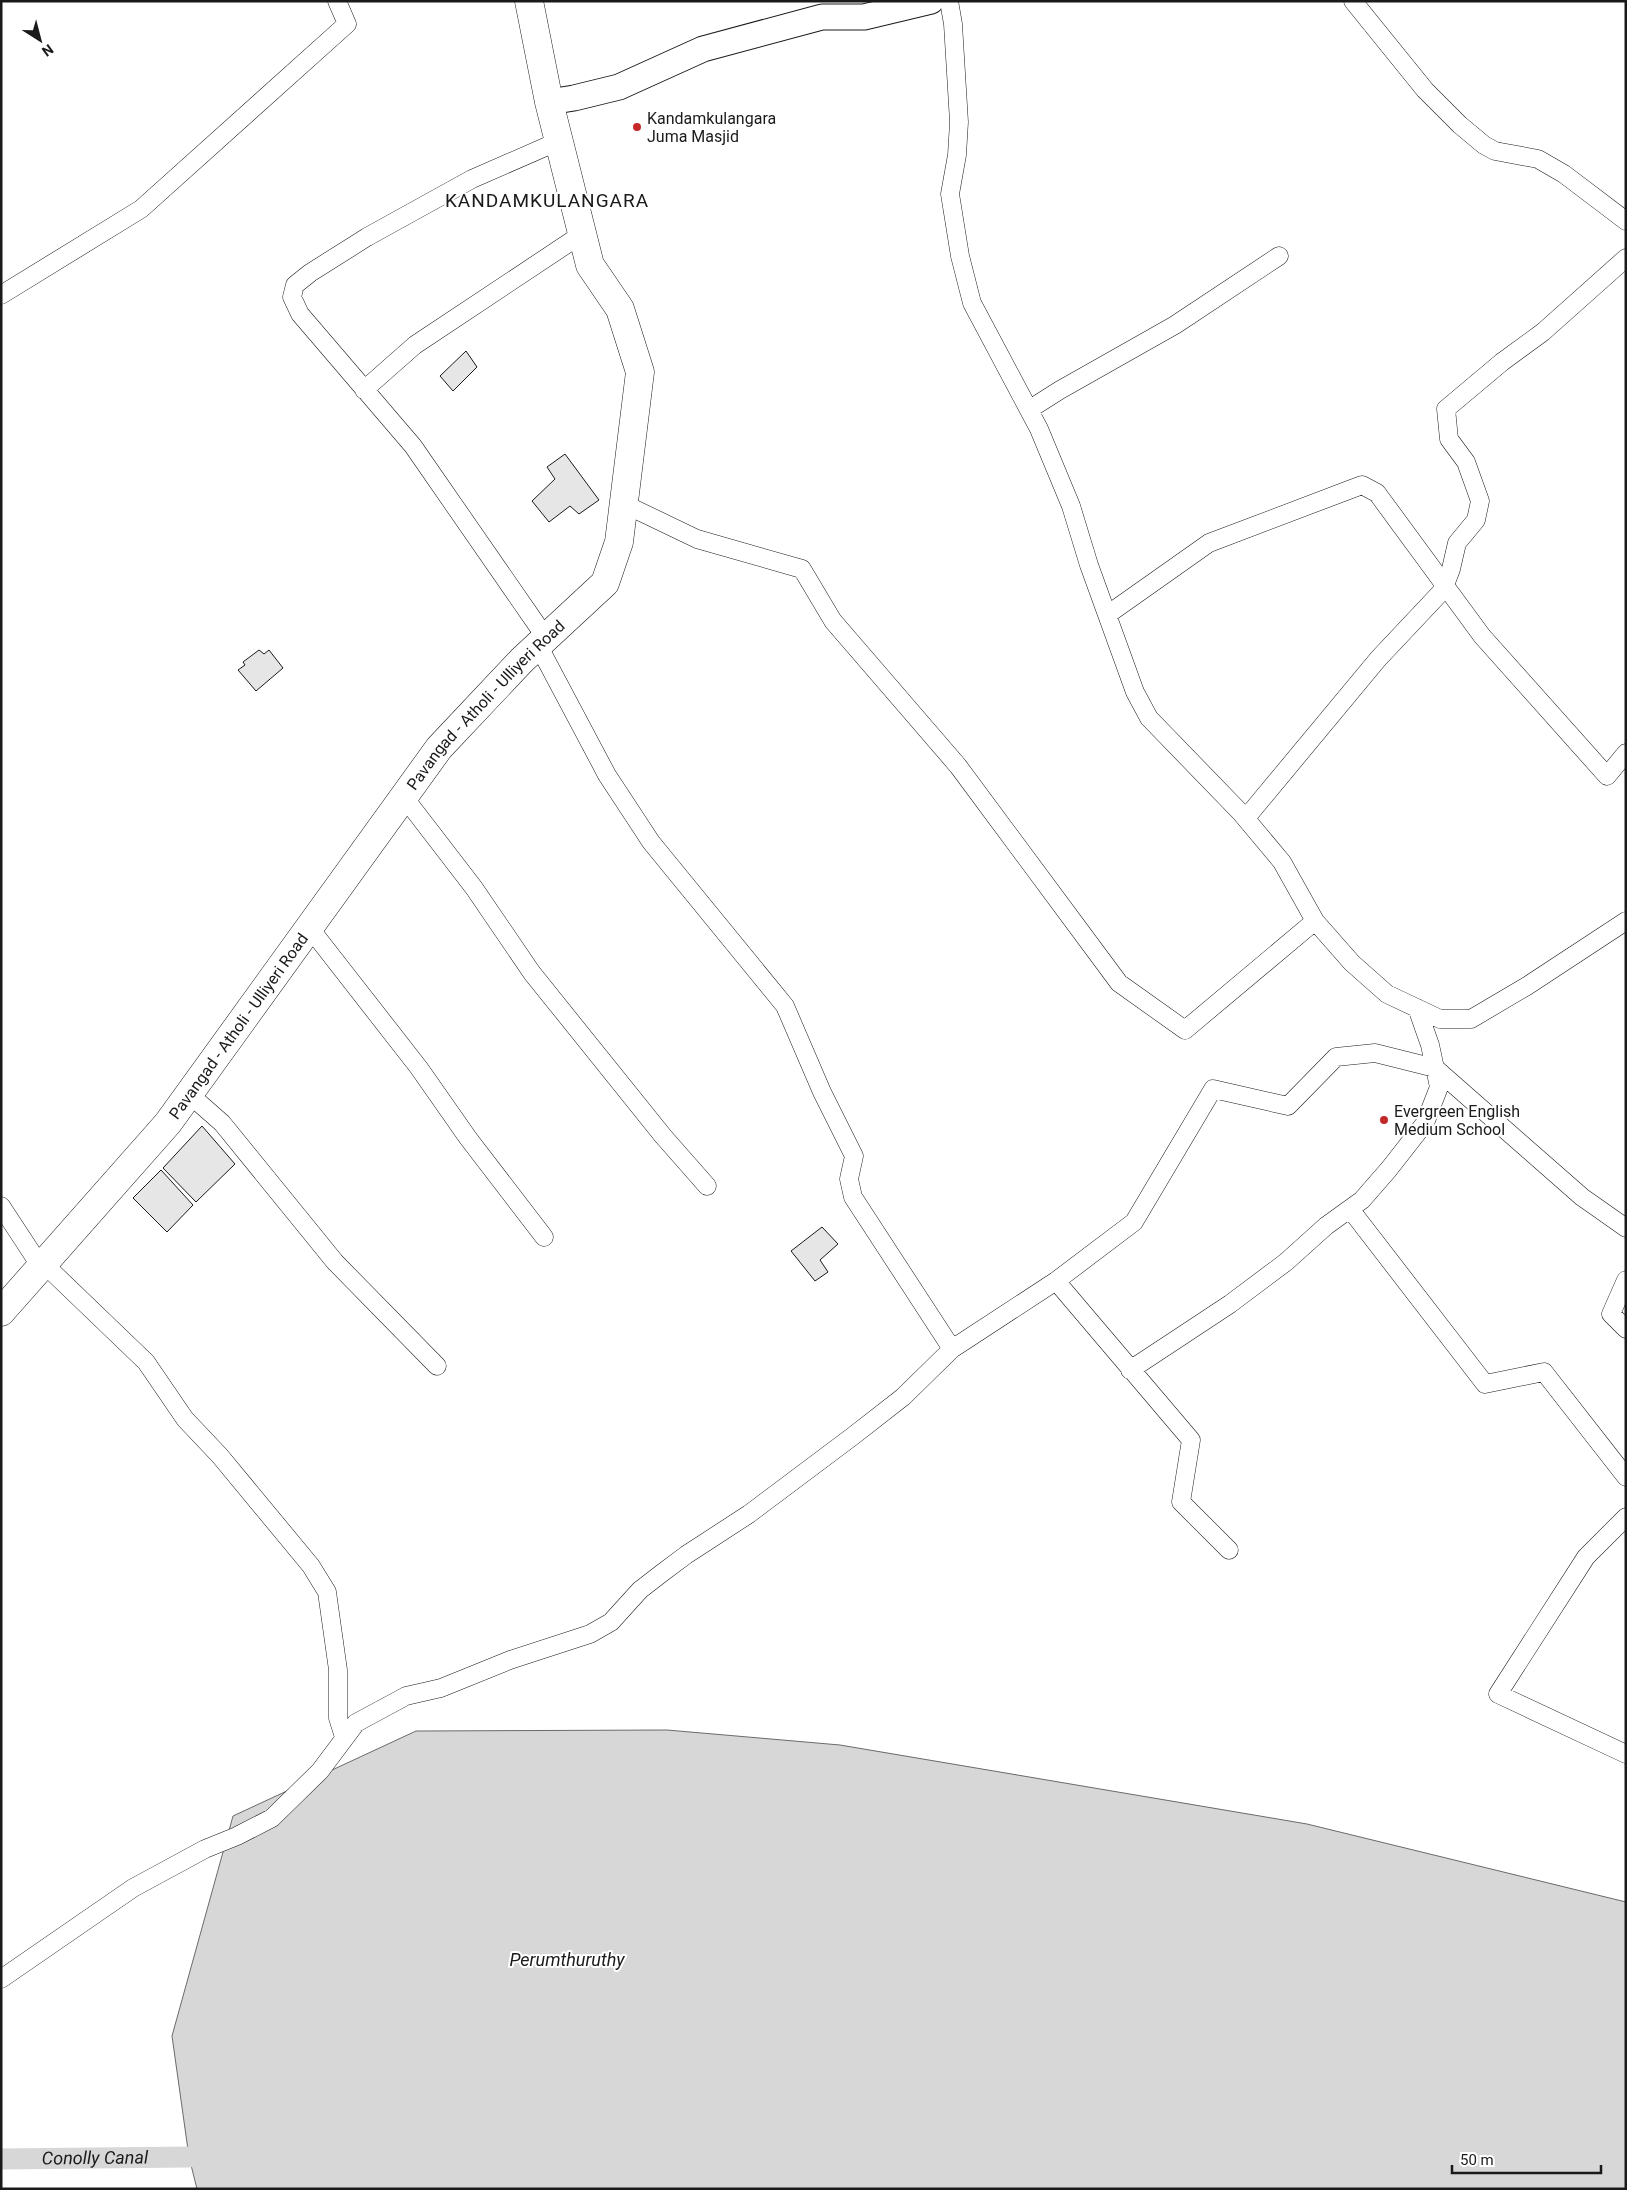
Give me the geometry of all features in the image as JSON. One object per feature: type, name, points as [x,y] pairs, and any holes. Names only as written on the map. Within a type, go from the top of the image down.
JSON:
[{"type":"main road","name":"Pavangad - Atholi - Ulliyeri Road","points":[[1,1312],[168,1123],[439,748],[542,641],[605,583],[619,542],[640,372],[620,309],[590,265],[549,102],[530,1]]},
{"type":"street","points":[[1,296],[141,209],[347,24],[337,1]]},
{"type":"street","points":[[549,102],[619,87],[703,49],[822,17],[864,17],[931,1]]},
{"type":"street","points":[[949,1],[953,24],[959,122],[957,155],[950,194],[960,256],[972,304],[1030,410],[1071,506],[1089,565],[1134,692],[1150,718],[1246,818],[1282,862],[1315,922],[1352,963],[1387,994],[1440,1019],[1471,1019],[1527,986],[1626,921]]},
{"type":"street","points":[[1353,1],[1385,43],[1425,90],[1484,146],[1495,151],[1538,159],[1564,174],[1626,221]]},
{"type":"street","points":[[559,141],[464,184],[367,237],[310,273],[295,285],[292,297],[300,314],[428,466],[542,641],[607,775],[651,842],[785,1006],[822,1092],[854,1156],[848,1179],[853,1197],[952,1349]]},
{"type":"street","points":[[364,390],[415,345],[582,234]]},
{"type":"street","points":[[1030,410],[1060,390],[1175,325],[1279,256]]},
{"type":"street","points":[[1246,818],[1378,659],[1445,586],[1452,569],[1457,543],[1476,520],[1480,501],[1466,462],[1449,439],[1446,409],[1502,362],[1543,332],[1626,258]]},
{"type":"street","points":[[1107,615],[1209,543],[1362,485],[1377,493],[1482,636],[1607,776],[1626,752]]},
{"type":"street","points":[[624,504],[697,539],[802,569],[833,621],[958,766],[1119,983],[1185,1030],[1315,922]]},
{"type":"street","points":[[404,797],[474,888],[532,973],[663,1136],[706,1186]]},
{"type":"street","points":[[309,927],[419,1068],[468,1138],[544,1237]]},
{"type":"street","points":[[1130,1370],[1230,1304],[1362,1200],[1389,1169],[1424,1123],[1439,1087],[1430,1045],[1417,1008]]},
{"type":"street","points":[[1,1979],[133,1888],[205,1849],[237,1836],[272,1818],[320,1770],[356,1723],[406,1696],[441,1688],[510,1660],[590,1634],[611,1622],[640,1590],[800,1476],[903,1397],[952,1349],[1056,1281],[1134,1222],[1213,1090],[1288,1106],[1336,1057],[1375,1053],[1435,1068],[1582,1197],[1626,1228]]},
{"type":"street","points":[[189,1094],[222,1123],[335,1262],[437,1366]]},
{"type":"street","points":[[1,1206],[42,1266],[146,1362],[184,1419],[226,1464],[311,1566],[327,1592],[338,1670],[338,1718],[344,1737]]},
{"type":"street","points":[[1350,1209],[1484,1384],[1544,1372],[1626,1477]]},
{"type":"street","points":[[1626,1280],[1611,1314],[1626,1329]]},
{"type":"street","points":[[1056,1281],[1191,1440],[1181,1502],[1229,1550]]},
{"type":"street","points":[[1626,1517],[1586,1557],[1498,1694],[1626,1754]]},
{"type":"water","name":"Perumthuruthy","points":[[667,1730],[840,1745],[1307,1824],[1626,1902],[1626,2189],[197,2189],[189,2157],[172,2036],[233,1816],[416,1731]]},
{"type":"building","points":[[466,351],[477,367],[453,391],[440,376]]},
{"type":"building","points":[[565,454],[599,500],[579,514],[570,506],[549,522],[532,501],[555,479],[547,467]]},
{"type":"building","points":[[259,650],[264,654],[269,650],[283,668],[256,691],[238,670],[245,665],[243,662]]},
{"type":"building","points":[[202,1126],[235,1164],[196,1202],[163,1168]]},
{"type":"building","points":[[161,1170],[193,1205],[167,1232],[133,1198]]},
{"type":"building","points":[[822,1227],[838,1244],[820,1260],[828,1272],[815,1281],[791,1251]]},
{"type":"waterway","name":"Conolly Canal","points":[[1,2159],[189,2157]]},
{"type":"place","name":"Kandamkulangara Juma Masjid","points":[[637,127]]},
{"type":"place","name":"Evergreen English Medium School","points":[[1384,1120]]},
{"type":"district","name":"KANDAMKULANGARA","points":[[547,200]]}]
